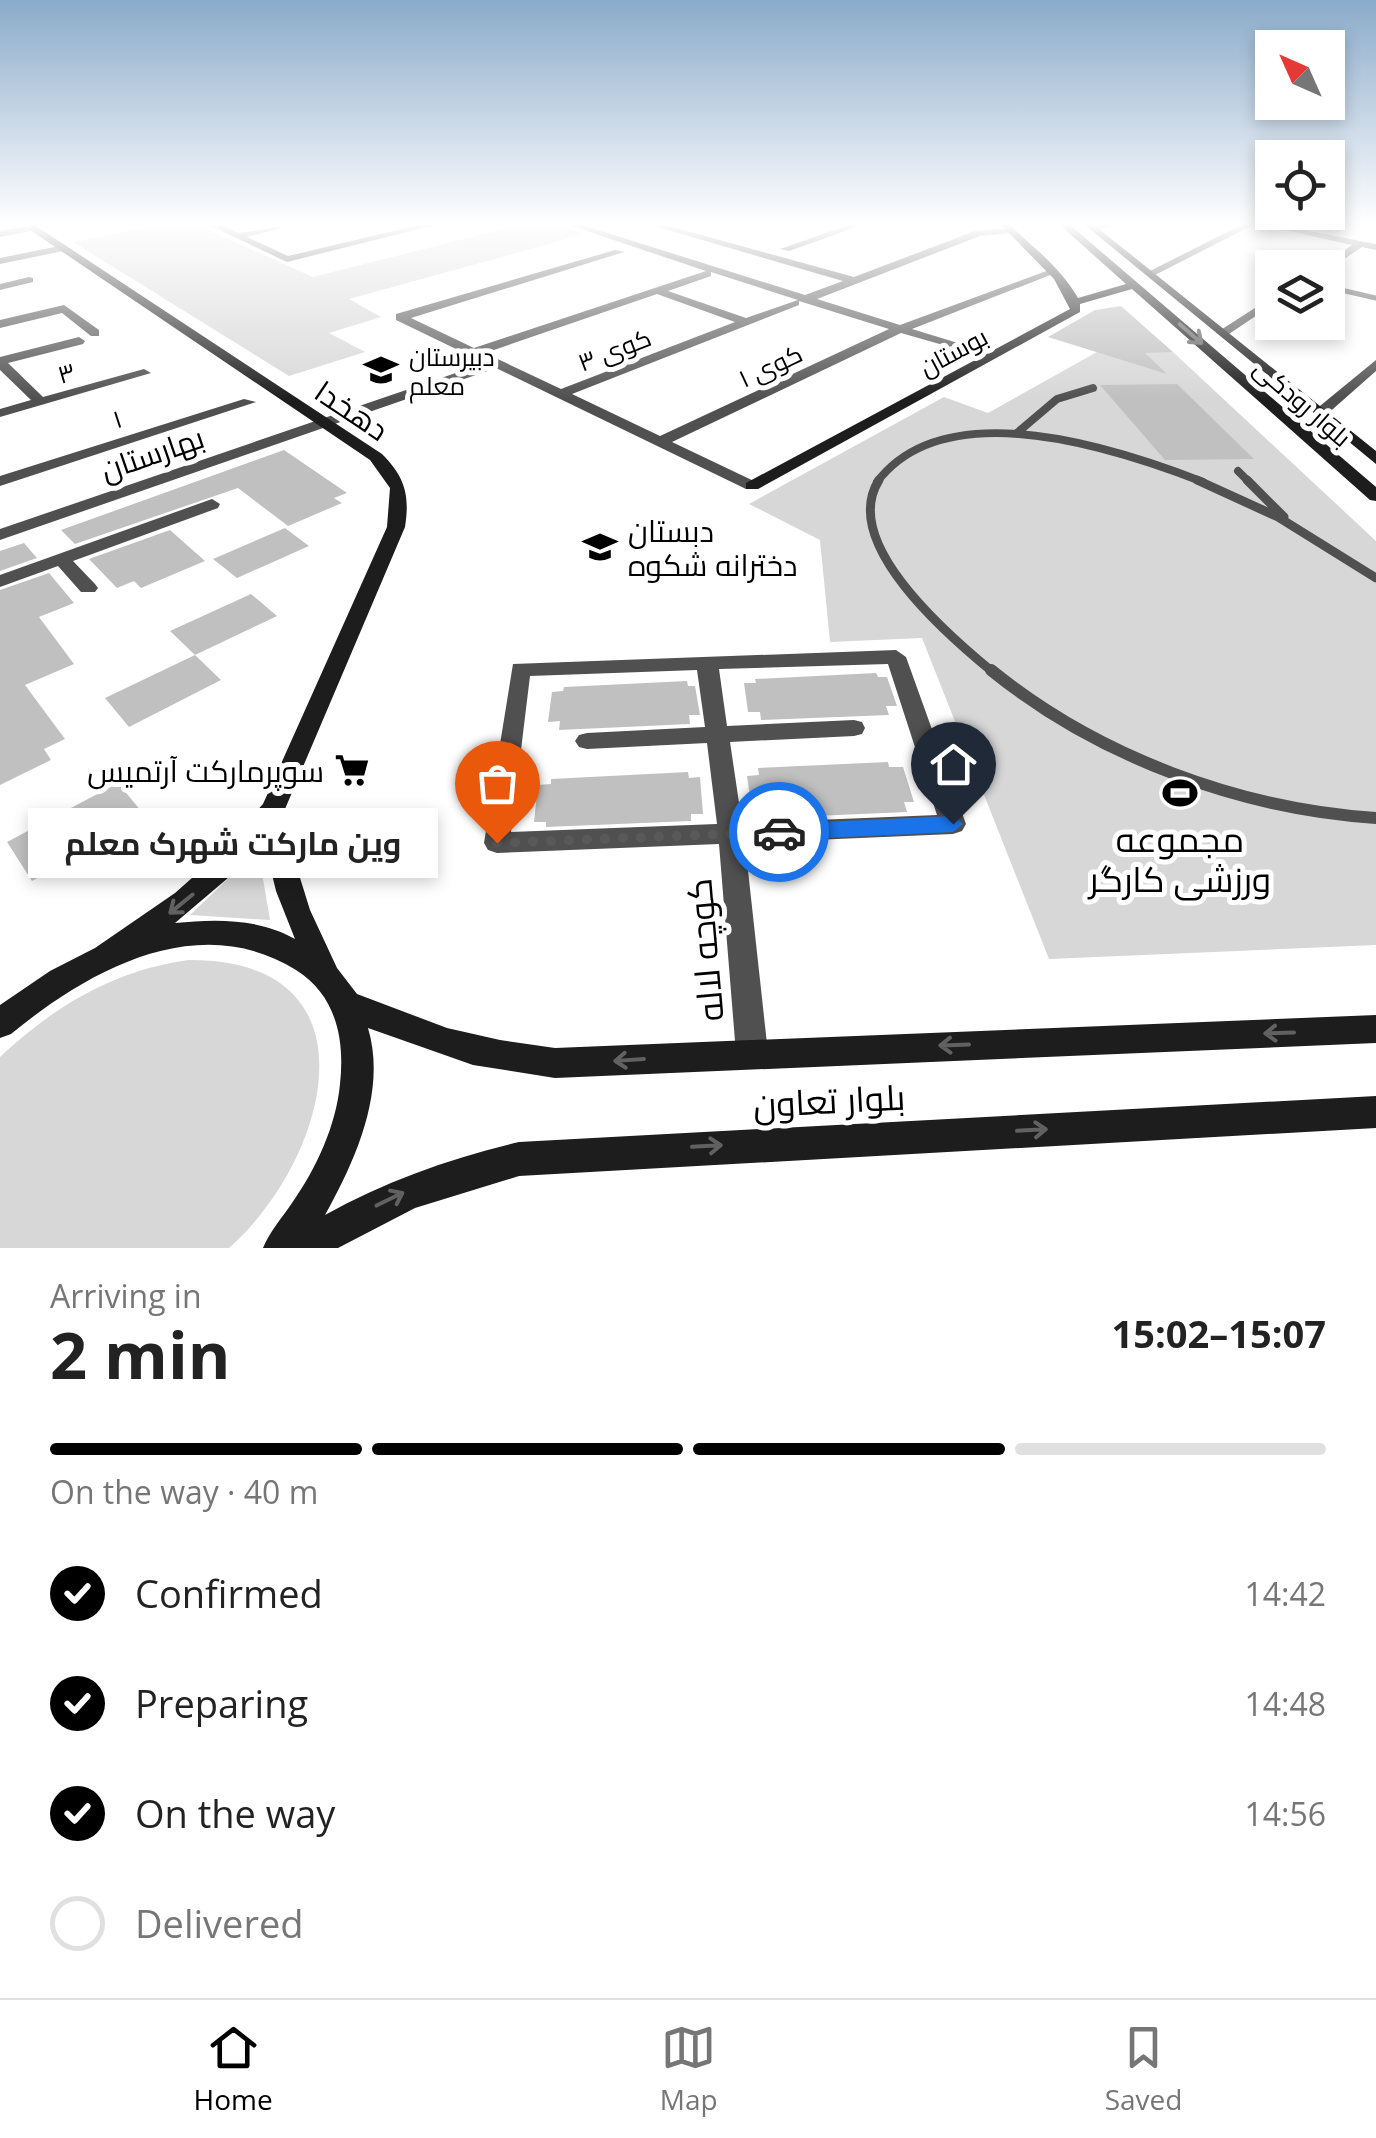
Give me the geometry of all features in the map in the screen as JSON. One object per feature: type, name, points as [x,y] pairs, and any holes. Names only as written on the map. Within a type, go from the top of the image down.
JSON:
[{"type":"main road","name":"دهخدا","points":[[116,283],[376,457],[396,477],[401,502],[396,527],[273,809]]},
{"type":"main road","points":[[1062,283],[1076,302],[1134,285]]},
{"type":"main road","name":"بلوار رودکی","points":[[1161,283],[1376,458]]},
{"type":"main road","name":"بلوار رودکی","points":[[1134,285],[1376,496]]},
{"type":"main road","name":"بوستان","points":[[752,486],[1076,310],[1076,302]]},
{"type":"main road","points":[[0,1014],[104,958],[185,901],[219,870],[273,809]]},
{"type":"main road","points":[[273,809],[275,841],[286,887],[352,1020],[358,1062],[354,1108],[323,1187],[281,1248]]},
{"type":"main road","name":"بلوار تعاون","points":[[104,958],[184,935],[234,934],[278,943],[314,964],[337,990],[432,1040],[518,1060],[587,1063],[752,1052],[1376,1029]]},
{"type":"main road","points":[[0,1024],[40,993]]},
{"type":"main road","name":"بلوار تعاون","points":[[305,1248],[394,1196],[455,1173],[520,1158],[1376,1112]]},
{"type":"street","points":[[514,283],[400,317],[752,486]]},
{"type":"street","points":[[474,352],[678,283]]},
{"type":"street","points":[[746,283],[966,350]]},
{"type":"street","name":"کوی ۳","points":[[561,394],[848,283]]},
{"type":"street","name":"کوی ۱","points":[[660,442],[900,329],[1024,283]]},
{"type":"street","points":[[658,290],[747,322]]},
{"type":"street","points":[[0,324],[64,309],[95,333]]},
{"type":"street","points":[[1222,333],[1255,311]]},
{"type":"street","points":[[0,362],[79,341]]},
{"type":"street","points":[[0,362],[42,402]]},
{"type":"street","name":"بهارستان","points":[[0,534],[497,363]]},
{"type":"street","points":[[1320,413],[1376,364]]},
{"type":"street","name":"۳","points":[[0,414],[144,373]]},
{"type":"street","name":"۱","points":[[0,481],[249,402]]},
{"type":"street","points":[[0,581],[212,504]]},
{"type":"street","points":[[61,558],[88,588]]},
{"type":"street","points":[[896,656],[953,824],[731,834],[706,663],[896,656]]},
{"type":"street","name":"کوچه لاله","points":[[706,663],[520,669],[497,843],[731,834],[752,1052]]},
{"type":"street","points":[[586,741],[854,728]]},
{"type":"lane","points":[[1345,292],[1376,298]]},
{"type":"lane","points":[[1017,433],[1056,398],[1094,388]]},
{"type":"lane","points":[[1376,578],[1292,524],[1140,458],[1086,441],[1017,433],[965,436],[921,447],[882,473],[869,508],[880,548],[903,587],[941,629],[1006,682],[1076,724],[1164,768],[1241,797],[1305,814],[1376,818]]},
{"type":"lane","points":[[1238,472],[1292,524]]},
{"type":"shaded area","points":[[139,283],[406,283],[349,299],[381,317],[329,333],[365,352],[289,376]]},
{"type":"shaded area","name":"مجموعه ورزشی کارگر","points":[[1097,352],[1173,352],[1376,541],[1376,945],[1049,959],[922,638],[830,642],[820,540],[749,504],[944,397],[988,413]]},
{"type":"shaded area","points":[[258,850],[270,920],[190,915]]},
{"type":"shaded area","points":[[189,960],[251,968],[291,992],[313,1027],[319,1071],[311,1118],[292,1166],[264,1210],[229,1248],[0,1248],[0,1057],[42,1022],[87,993],[136,972]]},
{"type":"building","points":[[1121,306],[1173,352],[1145,353],[1167,374],[1048,337],[1095,310]]},
{"type":"building","points":[[1177,384],[1254,459],[1165,460],[1100,385]]},
{"type":"building","points":[[284,450],[347,493],[334,498],[342,503],[288,526],[238,488],[75,544],[61,530]]},
{"type":"building","points":[[285,528],[309,546],[237,578],[213,559]]},
{"type":"building","points":[[170,530],[205,561],[141,588],[134,581],[117,588],[89,559]]},
{"type":"building","points":[[24,543],[37,558],[0,571],[0,551]]},
{"type":"building","points":[[49,573],[74,603],[39,617],[74,664],[25,685],[65,739],[44,749],[51,760],[0,785],[0,590]]},
{"type":"building","points":[[251,594],[277,616],[195,655],[170,631]]},
{"type":"building","points":[[195,655],[221,680],[129,727],[105,698]]},
{"type":"building","points":[[876,673],[878,677],[887,677],[897,706],[886,706],[889,715],[761,720],[760,712],[748,712],[744,683],[756,683],[755,679]]},
{"type":"building","points":[[687,681],[688,686],[695,686],[700,715],[689,715],[690,724],[559,730],[560,721],[548,722],[552,692],[563,691],[564,687]]},
{"type":"building","points":[[888,762],[889,767],[903,767],[914,802],[904,802],[907,812],[769,818],[768,810],[752,811],[747,776],[759,775],[758,768]]},
{"type":"building","points":[[688,772],[689,778],[700,777],[703,814],[691,814],[691,821],[546,827],[546,822],[534,822],[538,785],[551,784],[551,779]]},
{"type":"building","points":[[118,783],[146,817],[32,881],[7,842]]},
{"type":"way so far","points":[[497,843],[779,832]]},
{"type":"place","name":"دبیرستان معلم","points":[[381,370]]},
{"type":"place","name":"دبستان دخترانه شکوه","points":[[600,547]]},
{"type":"place","name":"سوپرمارکت آرتمیس","points":[[352,770]]},
{"type":"place","name":"مجموعه ورزشی کارگر","points":[[1180,793]]},
{"type":"place","name":"وین مارکت شهرک معلم","points":[[497,843]]},
{"type":"route","points":[[779,832],[953,824]]}]
